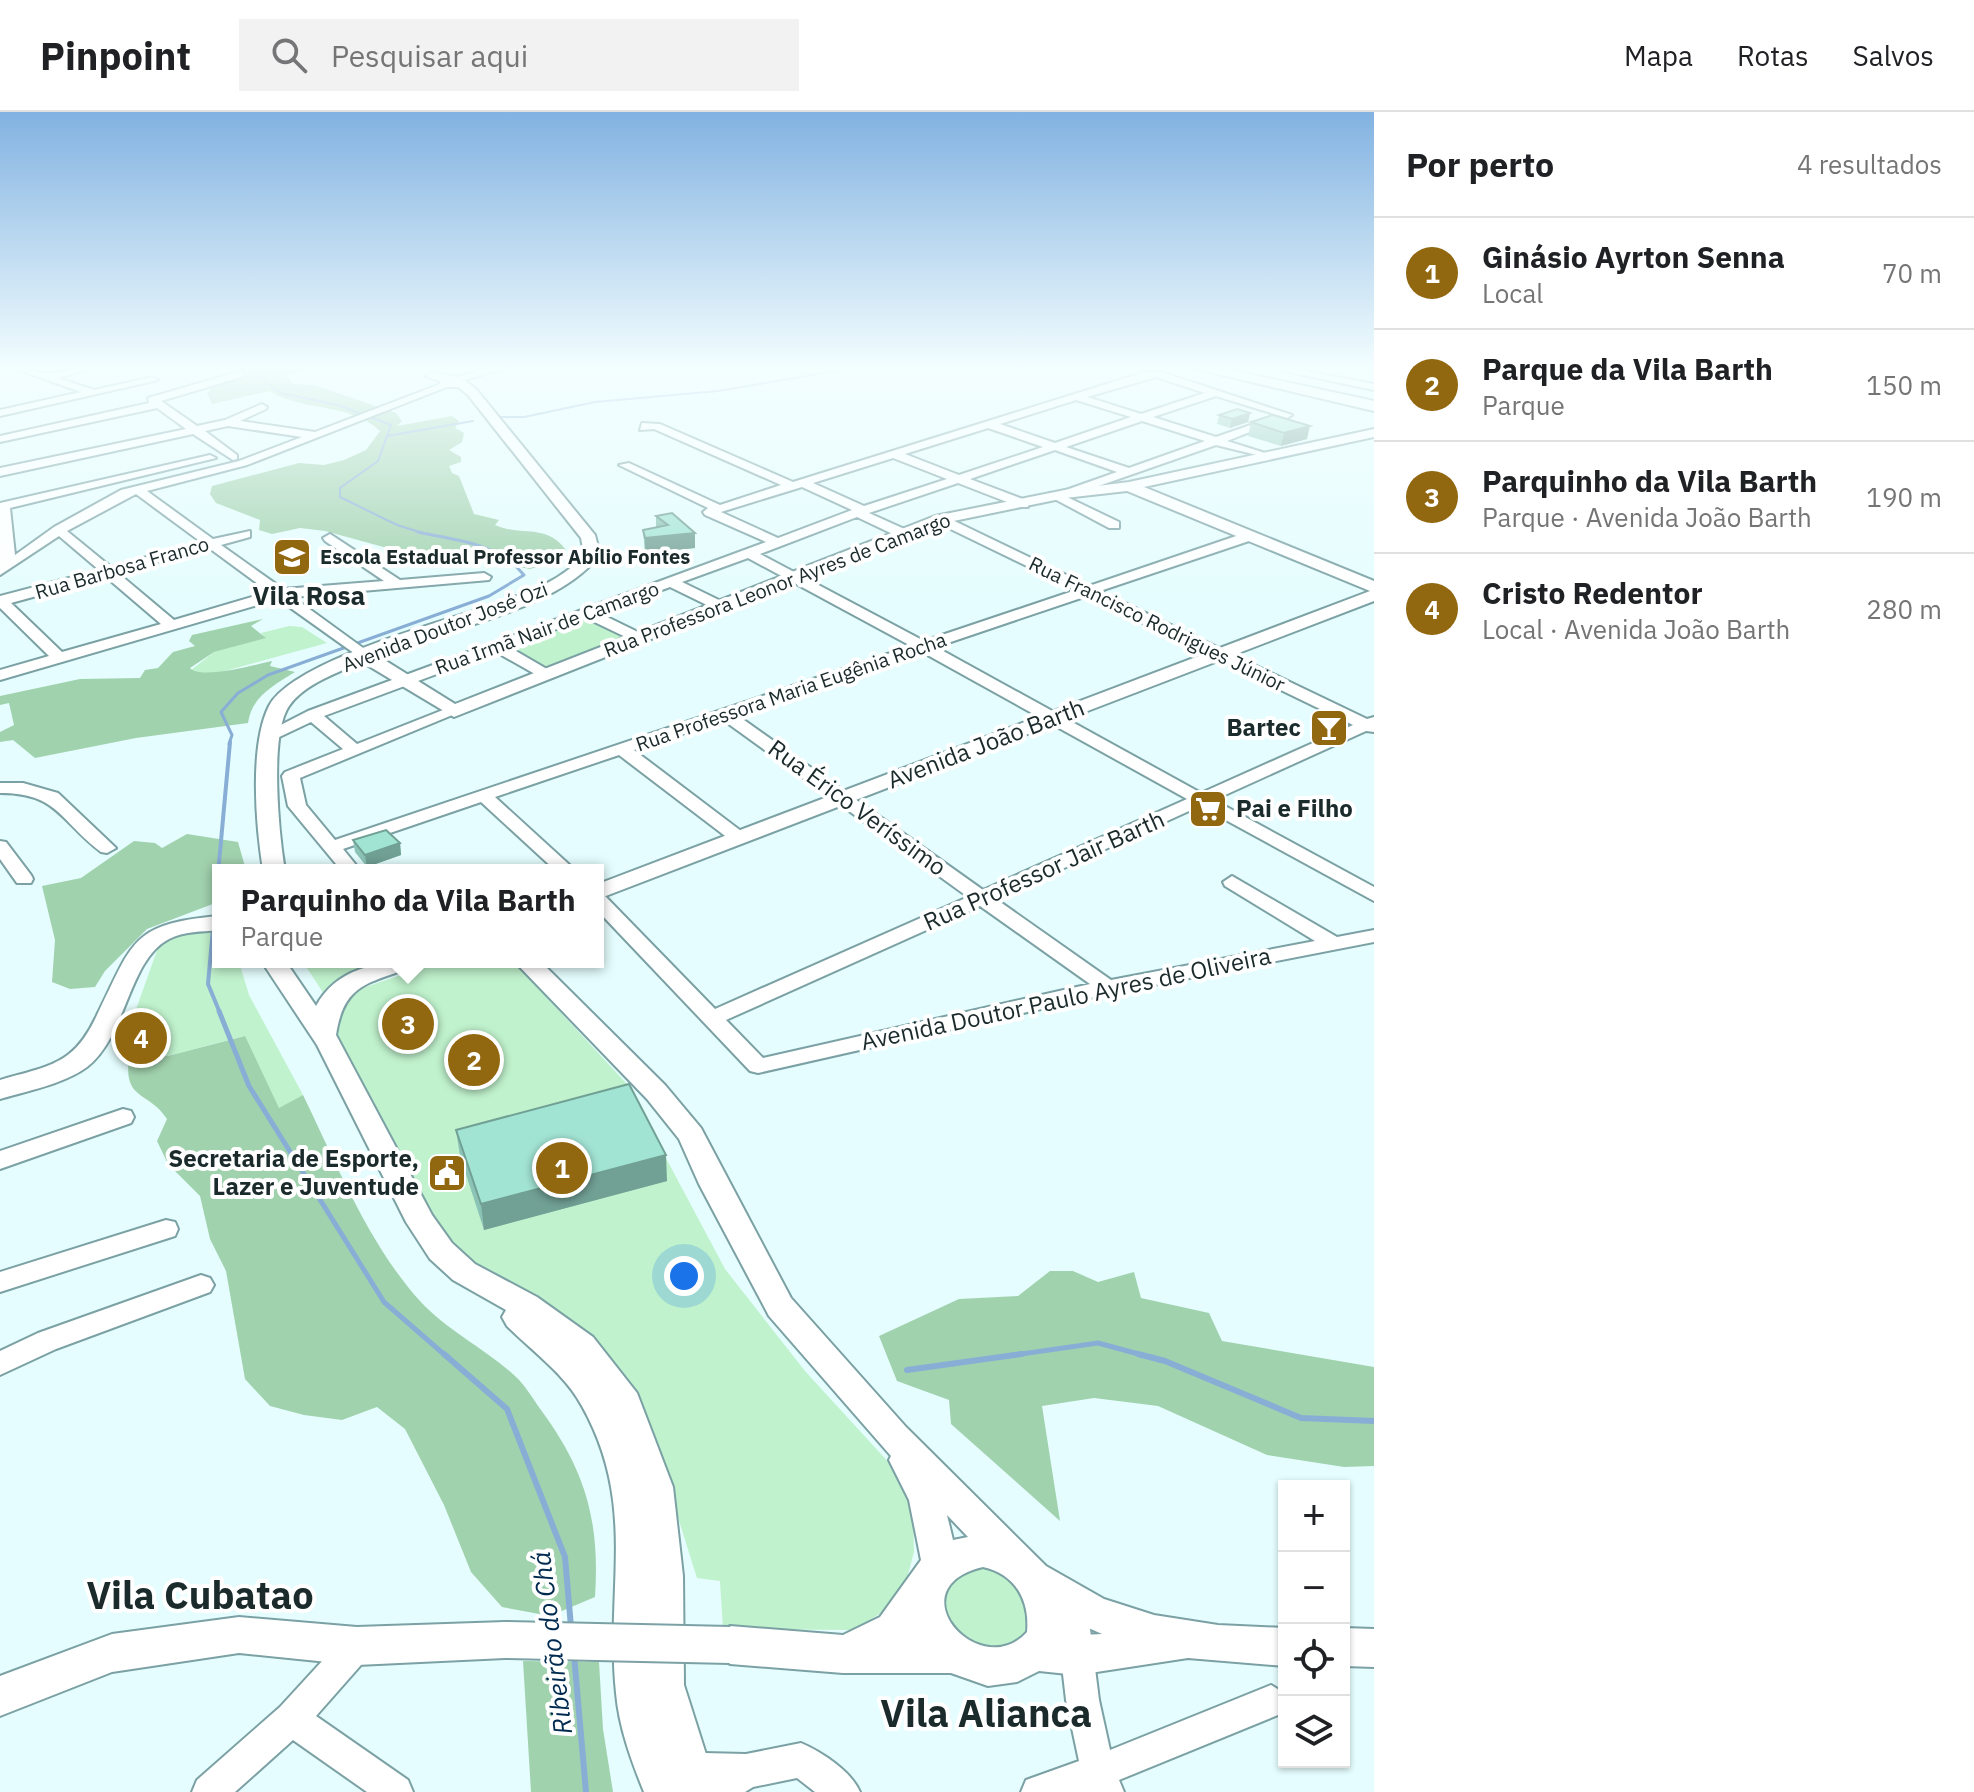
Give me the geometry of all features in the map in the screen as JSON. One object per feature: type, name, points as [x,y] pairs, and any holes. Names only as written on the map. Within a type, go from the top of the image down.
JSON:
[{"type":"main road","name":"Avenida Doutor José Ozi","points":[[273,864],[268,839],[280,732],[279,706],[294,691],[360,652],[550,589],[581,571],[592,554],[589,538],[577,522],[510,445]]},
{"type":"main road","name":"Rua Professora Leonor Ayres de Camargo","points":[[454,711],[940,519],[1024,504],[1128,479],[1310,445]]},
{"type":"main road","points":[[1128,479],[1250,536],[1374,587]]},
{"type":"main road","name":"Avenida João Barth","points":[[604,890],[1374,595]]},
{"type":"main road","points":[[360,652],[454,711]]},
{"type":"main road","points":[[268,839],[286,864]]},
{"type":"main road","points":[[0,1090],[78,1061],[106,1028],[143,947],[158,935],[205,924]]},
{"type":"main road","points":[[323,1035],[330,1002],[354,982],[386,968]]},
{"type":"main road","points":[[533,968],[671,1108],[691,1135],[713,1184],[780,1307],[894,1437],[1027,1571],[1071,1605],[1118,1624],[1193,1642]]},
{"type":"main road","points":[[285,970],[429,1235],[456,1266],[496,1290],[520,1319],[550,1344],[589,1387],[618,1445],[631,1486],[637,1539],[634,1682],[641,1728],[684,1786]]},
{"type":"main road","points":[[843,1654],[893,1630],[933,1574],[964,1551],[983,1550],[1027,1571],[1044,1597],[1048,1617],[1045,1636],[1034,1652],[1018,1663],[998,1667],[976,1664],[956,1654],[939,1639],[928,1620],[924,1601],[933,1574],[926,1499],[894,1437]]},
{"type":"main road","points":[[0,1696],[112,1653],[239,1635],[357,1646],[505,1640],[730,1645],[798,1648],[843,1654],[956,1654]]},
{"type":"main road","points":[[1034,1652],[1077,1656],[1193,1642],[1278,1647]]},
{"type":"main road","points":[[1350,1647],[1374,1648]]},
{"type":"street","points":[[4,568],[2,506],[79,471],[147,445]]},
{"type":"street","points":[[214,445],[243,463]]},
{"type":"street","points":[[0,472],[79,471],[226,454],[265,445]]},
{"type":"street","points":[[4,568],[59,530],[111,501],[138,490],[243,463],[286,445]]},
{"type":"street","points":[[693,445],[860,512],[904,534]]},
{"type":"street","points":[[777,542],[709,512],[921,445]]},
{"type":"street","points":[[1049,445],[1128,479]]},
{"type":"street","name":"Rua Irmã Nair de Camargo","points":[[280,732],[319,720],[404,680],[777,542],[1063,445]]},
{"type":"street","points":[[1060,495],[1110,478],[1128,479],[1208,445]]},
{"type":"street","points":[[1232,445],[1261,455]]},
{"type":"street","points":[[894,454],[1024,504]]},
{"type":"street","points":[[625,465],[719,509]]},
{"type":"street","points":[[79,471],[111,501]]},
{"type":"street","points":[[138,490],[212,542],[336,638],[360,652]]},
{"type":"street","points":[[1060,495],[1114,525]]},
{"type":"street","name":"Rua Francisco Rodrigues Júnior","points":[[940,519],[1372,726]]},
{"type":"street","points":[[59,530],[171,625]]},
{"type":"street","name":"Rua Barbosa Franco","points":[[0,601],[245,534]]},
{"type":"street","name":"Rua Professora Maria Eugênia Rocha","points":[[331,847],[1250,536]]},
{"type":"street","points":[[330,538],[397,584]]},
{"type":"street","points":[[748,553],[797,577],[1374,895]]},
{"type":"street","points":[[0,675],[279,594],[484,577]]},
{"type":"street","points":[[671,582],[720,606]]},
{"type":"street","points":[[0,601],[59,658]]},
{"type":"street","points":[[587,613],[639,638]]},
{"type":"street","points":[[496,646],[547,675]]},
{"type":"street","name":"Rua Professora Leonor Ayres de Camargo","points":[[331,847],[297,806],[291,776],[454,711]]},
{"type":"street","name":"Rua Érico Veríssimo","points":[[725,714],[1107,987]]},
{"type":"street","points":[[319,720],[353,749]]},
{"type":"street","name":"Rua Professor Jair Barth","points":[[713,1018],[1372,726]]},
{"type":"street","points":[[622,749],[739,838]]},
{"type":"street","points":[[0,788],[37,787],[52,795],[88,836],[107,848]]},
{"type":"street","points":[[484,796],[559,864]]},
{"type":"street","points":[[0,846],[24,879]]},
{"type":"street","points":[[331,847],[346,864]]},
{"type":"street","points":[[1232,882],[1334,944]]},
{"type":"street","points":[[604,906],[713,1018]]},
{"type":"street","name":"Avenida Doutor Paulo Ayres de Oliveira","points":[[713,1018],[758,1066],[1107,987],[1374,936]]},
{"type":"street","points":[[0,1160],[123,1117]]},
{"type":"street","points":[[0,1282],[166,1229]]},
{"type":"street","points":[[0,1364],[47,1341],[201,1285]]},
{"type":"street","points":[[1071,1605],[1077,1656],[1103,1782]]},
{"type":"street","points":[[209,1792],[292,1719],[357,1646]]},
{"type":"street","points":[[1038,1792],[1103,1782],[1271,1701]]},
{"type":"street","points":[[292,1719],[396,1792]]},
{"type":"street","points":[[684,1786],[704,1770],[734,1782],[801,1760],[843,1792]]},
{"type":"green space","points":[[369,445],[456,445],[449,450],[461,457],[461,462],[449,466],[452,473],[459,476],[474,514],[499,520],[495,525],[505,528],[550,536],[566,550],[562,560],[530,569],[484,560],[409,554],[325,531],[300,528],[272,534],[259,530],[260,520],[216,503],[210,494],[212,486],[299,463],[324,465],[366,450]]},
{"type":"green space","points":[[585,616],[629,638],[548,671],[506,647]]},
{"type":"green space","points":[[263,619],[251,626],[266,638],[214,652],[190,668],[205,673],[272,661],[270,666],[295,672],[259,699],[248,723],[136,738],[35,758],[13,740],[0,742],[0,732],[14,725],[9,703],[0,705],[0,696],[80,679],[140,678],[145,670],[158,668],[173,652],[195,646],[189,641],[192,635]]},
{"type":"green space","points":[[289,626],[302,627],[327,643],[214,674],[190,671],[214,652],[265,638],[261,633]]},
{"type":"green space","points":[[187,834],[238,842],[244,864],[212,864],[212,904],[147,929],[105,971],[95,987],[70,989],[52,982],[55,940],[42,886],[81,878],[134,841],[155,843],[162,848]]},
{"type":"green space","points":[[212,931],[212,968],[241,968],[249,995],[303,1095],[279,1109],[244,1036],[168,1056],[130,1052],[124,1043],[160,942],[178,934]]},
{"type":"green space","points":[[307,968],[379,968],[326,997]]},
{"type":"green space","points":[[421,968],[520,968],[626,1083],[725,1269],[805,1371],[891,1465],[913,1506],[914,1552],[906,1582],[884,1611],[854,1630],[723,1629],[720,1581],[697,1578],[653,1438],[450,1243],[390,1154],[332,1037],[345,1005],[357,990]]},
{"type":"green space","points":[[245,1036],[279,1108],[303,1095],[369,1229],[402,1279],[430,1311],[519,1380],[556,1432],[569,1454],[587,1498],[595,1545],[595,1597],[550,1616],[502,1607],[471,1572],[444,1505],[405,1429],[377,1407],[342,1420],[270,1406],[245,1379],[226,1271],[210,1239],[200,1196],[168,1164],[157,1141],[167,1119],[132,1087],[128,1068],[130,1052],[168,1056]]},
{"type":"green space","points":[[1050,1271],[1073,1271],[1098,1282],[1134,1272],[1141,1298],[1209,1313],[1222,1341],[1374,1367],[1374,1466],[1344,1467],[1267,1455],[1158,1406],[1094,1398],[1042,1406],[1060,1521],[951,1424],[949,1400],[897,1381],[879,1336],[959,1299],[1018,1296]]},
{"type":"green space","points":[[979,1559],[1024,1586],[1029,1634],[1000,1654],[949,1638],[937,1579]]},
{"type":"green space","points":[[523,1661],[599,1662],[603,1729],[613,1792],[531,1792]]},
{"type":"building","points":[[672,513],[695,533],[645,538],[643,530],[668,525],[656,516]]},
{"type":"building","points":[[386,830],[400,843],[365,855],[353,840]]},
{"type":"building","points":[[629,1084],[666,1155],[481,1204],[456,1130]]},
{"type":"waterway","name":"Ribeirão do Chá","points":[[384,445],[378,461],[340,488],[340,497],[397,525],[423,533]]},
{"type":"waterway","name":"Ribeirão do Chá","points":[[418,532],[423,533]]},
{"type":"waterway","name":"Ribeirão do Chá","points":[[229,744],[232,735],[221,712],[238,693],[268,675],[489,596],[524,575],[489,549],[423,533]]},
{"type":"waterway","name":"Ribeirão do Chá","points":[[219,864],[230,742]]},
{"type":"waterway","name":"Ribeirão do Chá","points":[[212,940],[208,984],[220,1013]]},
{"type":"waterway","name":"Ribeirão do Chá","points":[[219,1011],[249,1086],[384,1302],[446,1356]]},
{"type":"waterway","points":[[1007,1356],[1098,1343],[1146,1356]]},
{"type":"waterway","name":"Ribeirão do Chá","points":[[444,1354],[507,1409],[565,1557],[571,1627]]},
{"type":"waterway","points":[[907,1370],[1022,1354]]},
{"type":"waterway","points":[[1138,1354],[1165,1361],[1301,1418],[1374,1421]]},
{"type":"waterway","name":"Ribeirão do Chá","points":[[574,1655],[586,1792]]},
{"type":"place","name":"Escola Estadual Professor Abílio Fontes","points":[[292,557]]},
{"type":"place","name":"Bartec","points":[[1329,728]]},
{"type":"place","name":"Pai e Filho","points":[[1208,809]]},
{"type":"place","name":"Parquinho da Vila Barth","points":[[408,1024]]},
{"type":"place","name":"Cristo Redentor","points":[[141,1038]]},
{"type":"place","name":"Parque da Vila Barth","points":[[474,1060]]},
{"type":"place","name":"Ginásio Ayrton Senna","points":[[562,1168]]},
{"type":"place","name":"Secretaria de Esporte, Lazer e Juventude","points":[[447,1173]]},
{"type":"district","name":"Vila Rosa","points":[[309,596]]},
{"type":"district","name":"Vila Cubatao","points":[[200,1596]]},
{"type":"district","name":"Vila Alianca","points":[[986,1714]]}]
